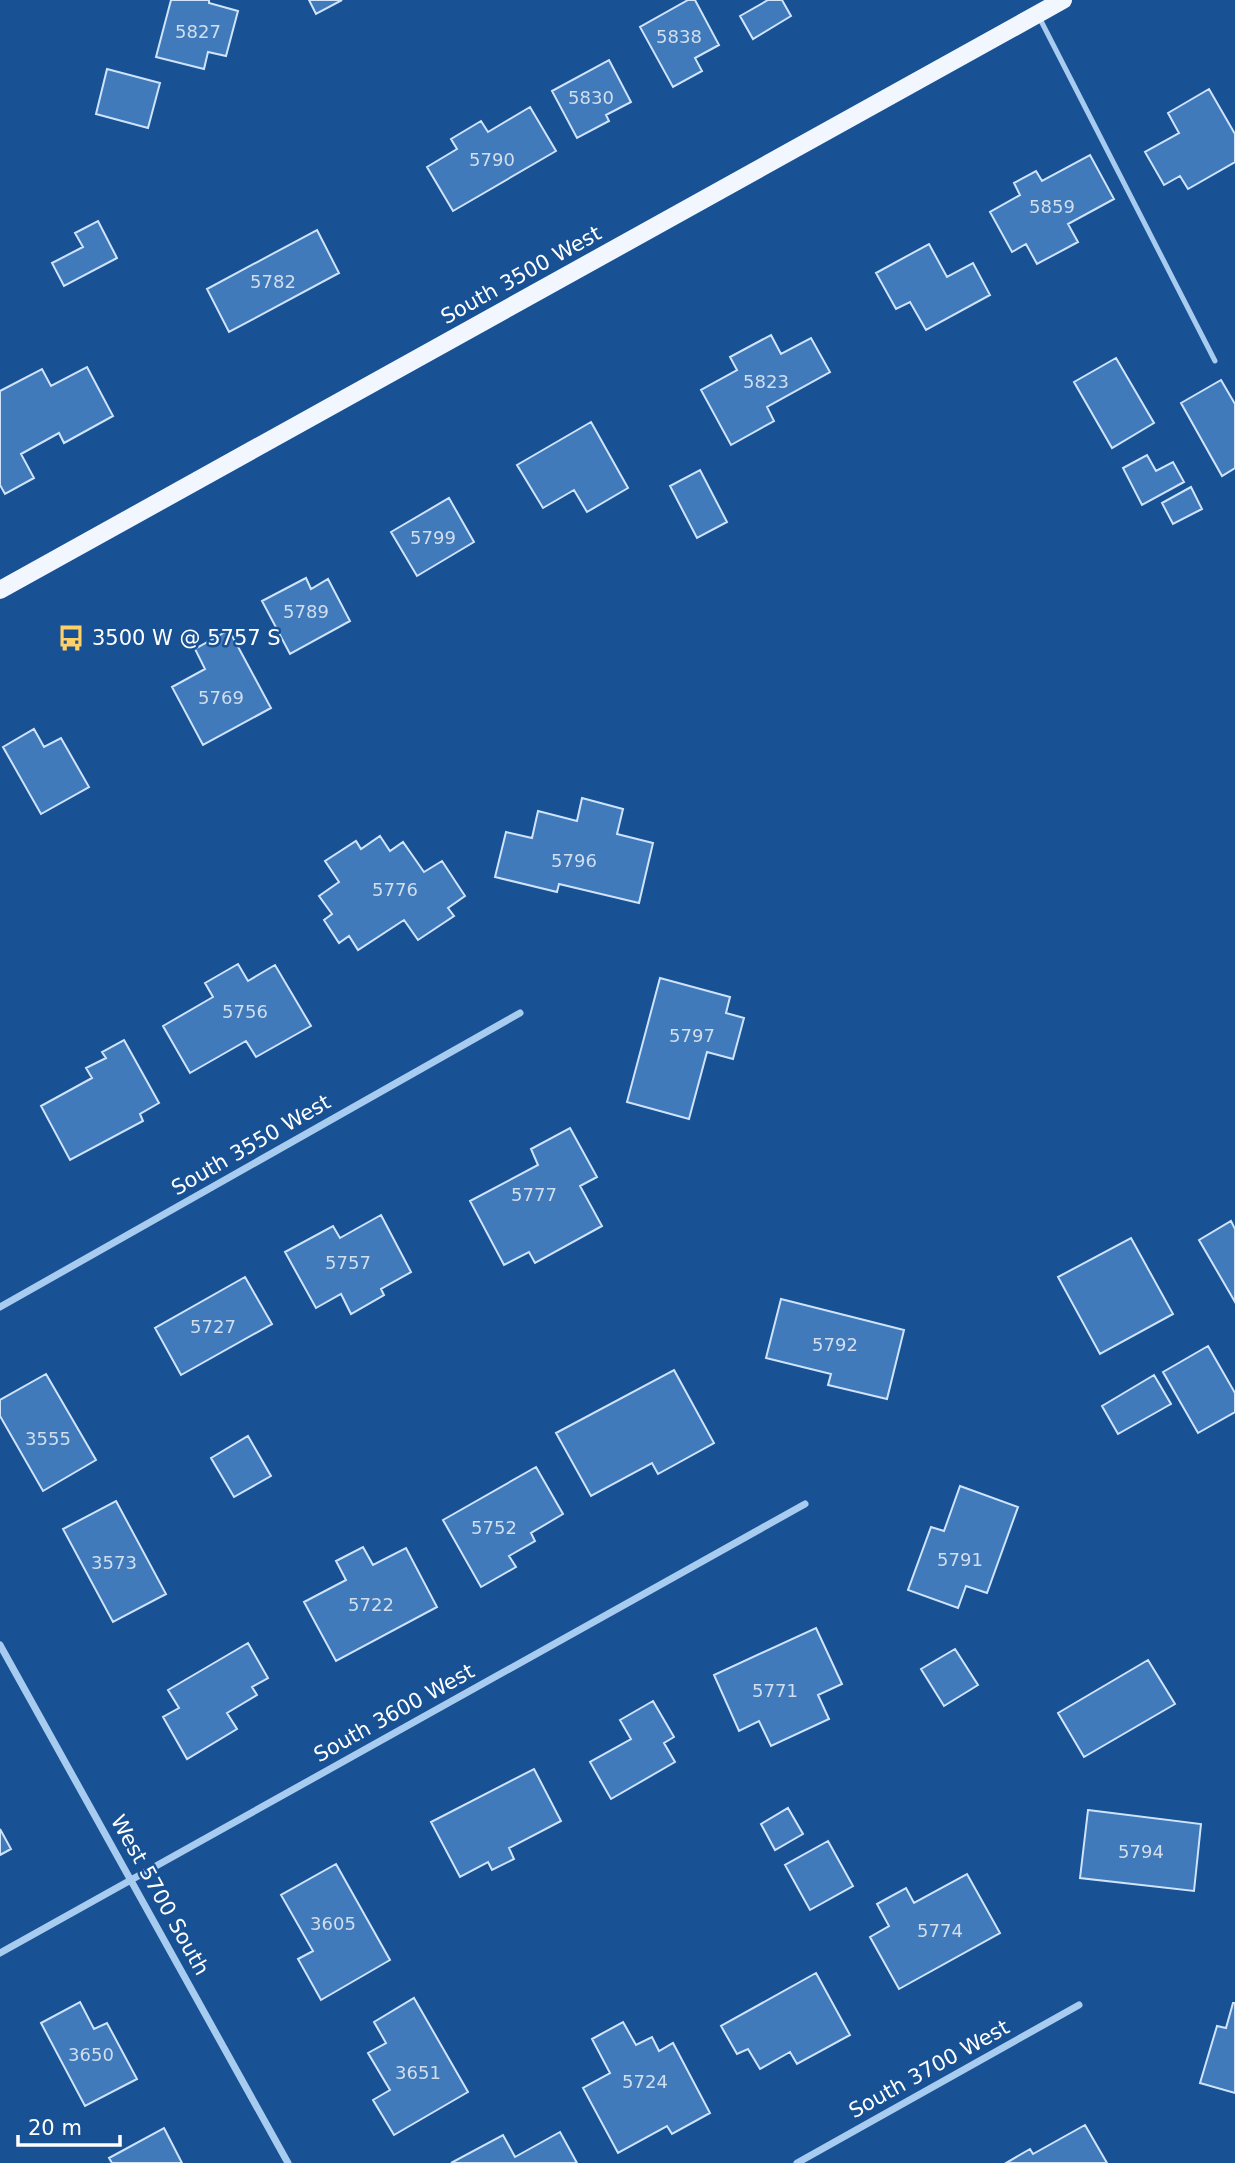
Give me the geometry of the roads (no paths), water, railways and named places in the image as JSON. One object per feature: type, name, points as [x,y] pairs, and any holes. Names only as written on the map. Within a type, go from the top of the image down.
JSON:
[{"type":"main road","name":"South 3500 West","points":[[0,590],[1063,0]]},
{"type":"street","name":"South 3550 West","points":[[0,1307],[520,1013]]},
{"type":"street","name":"South 3600 West","points":[[0,1952],[805,1504]]},
{"type":"street","name":"West 5700 South","points":[[0,1645],[288,2163]]},
{"type":"street","name":"South 3700 West","points":[[797,2163],[1079,2005]]},
{"type":"lane","points":[[1037,14],[1216,361]]},
{"type":"place","name":"3500 W @ 5757 S","points":[[71,638]]}]
